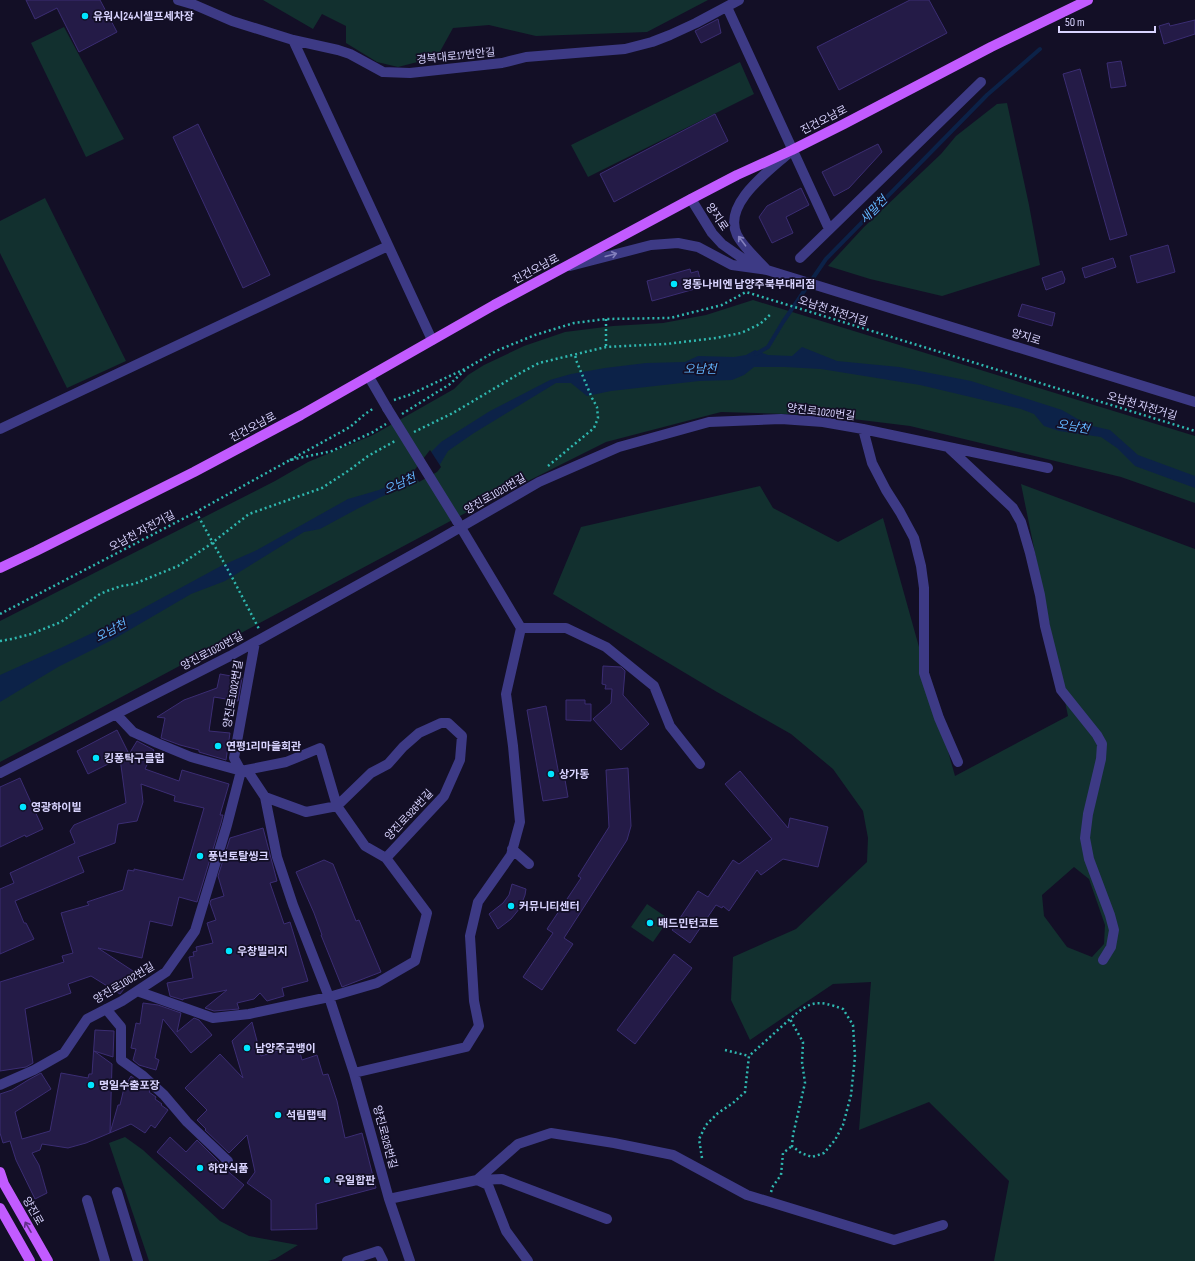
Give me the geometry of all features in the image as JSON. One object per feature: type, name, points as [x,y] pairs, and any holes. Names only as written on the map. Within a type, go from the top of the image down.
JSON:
[{"type":"main road","name":"진건오남로","points":[[0,568],[36,552],[194,472],[294,419],[432,340],[691,198],[792,150],[991,47],[1088,0]]},
{"type":"main road","name":"양진로","points":[[0,1172],[4,1184],[48,1261]]},
{"type":"main road","points":[[0,1208],[30,1261]]},
{"type":"street","name":"경복대로17번안길","points":[[178,0],[196,5],[232,21],[293,40],[350,54],[383,72],[410,73],[502,63],[526,57],[624,48],[652,42],[696,23],[739,0]]},
{"type":"street","points":[[727,7],[829,229]]},
{"type":"street","points":[[293,40],[432,340]]},
{"type":"street","points":[[800,258],[980,82]]},
{"type":"street","points":[[767,270],[738,235],[734,222],[735,214],[741,200],[751,187],[792,150]]},
{"type":"street","name":"양지로","points":[[691,198],[712,233],[722,244],[753,264],[767,270],[1195,402]]},
{"type":"street","points":[[560,269],[651,245],[678,243],[698,247],[732,265],[767,270]]},
{"type":"street","points":[[0,429],[388,246]]},
{"type":"street","points":[[354,1073],[466,1047],[479,1026],[474,1001],[470,936],[478,902],[511,855],[520,822],[513,746],[506,694],[521,628],[369,377]]},
{"type":"street","name":"양진로1020번길","points":[[0,773],[259,640],[459,524],[539,482],[619,447],[709,422],[781,419],[823,422],[863,429],[1048,468]]},
{"type":"street","points":[[863,429],[872,463],[914,538],[921,566],[924,588],[924,673],[939,718],[958,762]]},
{"type":"street","points":[[948,448],[1013,508],[1021,522],[1040,595],[1045,626],[1061,690],[1093,730],[1102,744],[1101,759],[1088,814],[1085,838],[1089,859],[1110,915],[1114,930],[1111,947],[1103,960]]},
{"type":"street","points":[[521,628],[566,628],[606,647],[654,686],[670,726],[700,764]]},
{"type":"street","name":"양진로1002번길","points":[[0,1086],[34,1070],[64,1053],[87,1019],[137,991],[166,972],[195,931],[227,825],[241,771],[234,758],[259,640]]},
{"type":"street","points":[[116,714],[133,732],[156,744],[191,757],[241,771],[286,762],[320,748],[337,806],[306,812],[265,797]]},
{"type":"street","name":"양진로926번길","points":[[137,991],[213,1018],[248,1014],[329,997],[376,983],[415,961],[427,913],[386,858],[365,846],[337,806],[371,773],[388,764],[403,747],[419,733],[441,723],[448,723],[462,736],[460,760],[444,796],[386,858]]},
{"type":"street","name":"양진로926번길","points":[[241,771],[249,773],[265,797],[277,857],[293,905],[329,997],[354,1073],[389,1199],[410,1261]]},
{"type":"street","points":[[512,849],[529,864]]},
{"type":"street","points":[[106,1009],[121,1027],[121,1060],[142,1075],[164,1095],[188,1122],[228,1161]]},
{"type":"street","points":[[477,1180],[518,1144],[551,1133],[614,1143],[673,1155],[747,1195],[894,1240],[942,1225]]},
{"type":"street","points":[[389,1199],[477,1180],[502,1179],[607,1219]]},
{"type":"street","points":[[477,1180],[488,1185],[506,1231],[528,1261]]},
{"type":"street","points":[[117,1192],[138,1261]]},
{"type":"street","points":[[87,1200],[105,1261]]},
{"type":"street","points":[[347,1261],[378,1251],[383,1261]]},
{"type":"path","name":"오남천 자전거길","points":[[0,614],[196,512],[350,427],[365,414],[468,368],[496,352],[535,335],[574,323],[606,319],[670,318],[722,305],[746,292],[1195,431]]},
{"type":"path","points":[[410,434],[453,413],[522,372],[539,364],[606,347],[666,344],[716,338],[741,332],[760,324],[772,313]]},
{"type":"path","points":[[606,319],[606,347]]},
{"type":"path","points":[[539,482],[540,473],[594,428],[598,418],[597,407],[574,354]]},
{"type":"path","name":"오남천 자전거길","points":[[398,417],[450,384],[468,368]]},
{"type":"path","name":"오남천 자전거길","points":[[290,460],[332,451],[373,432],[392,420]]},
{"type":"path","points":[[0,640],[12,639],[31,634],[61,622],[100,594],[121,586],[134,584],[178,566],[249,514],[322,488],[368,456],[397,441]]},
{"type":"path","points":[[196,512],[234,581],[259,640]]},
{"type":"path","points":[[702,1159],[699,1139],[706,1126],[718,1113],[733,1104],[745,1092],[750,1056],[796,1013],[813,1002],[827,1003],[844,1009],[853,1025],[855,1057],[850,1095],[843,1125],[835,1140],[824,1153],[812,1157],[801,1153],[792,1146]]},
{"type":"path","points":[[767,1201],[773,1186],[781,1175],[783,1154],[792,1146],[793,1135],[805,1083],[802,1062],[803,1042],[790,1019]]},
{"type":"path","points":[[724,1050],[750,1056]]},
{"type":"green space","points":[[263,0],[708,0],[647,32],[536,36],[489,25],[453,28],[437,57],[398,67],[377,62],[346,43],[346,26],[322,14],[313,29]]},
{"type":"green space","points":[[64,27],[124,139],[86,157],[31,43]]},
{"type":"green space","points":[[740,62],[754,94],[588,177],[571,145]]},
{"type":"green space","points":[[1007,103],[1040,265],[942,296],[870,279],[828,266],[864,227],[941,154],[956,136],[997,104]]},
{"type":"green space","points":[[45,198],[126,361],[67,388],[0,253],[0,221]]},
{"type":"green space","points":[[753,300],[1195,436],[1195,503],[1121,477],[910,426],[820,415],[721,412],[606,442],[486,502],[0,762],[0,621],[275,481],[308,462],[373,435],[454,389],[468,375],[484,365],[524,346],[565,332],[613,326],[663,323],[706,315]]},
{"type":"green space","points":[[1021,484],[1195,549],[1195,1261],[994,1261],[1009,1181],[929,1102],[859,1130],[871,982],[833,984],[750,1040],[731,1000],[733,957],[796,929],[867,862],[868,838],[863,811],[833,769],[791,734],[717,692],[553,594],[581,527],[760,486],[773,508],[838,542],[883,518],[955,776],[1068,716]],"holes":[[[1074,867],[1089,879],[1105,925],[1104,944],[1092,957],[1067,947],[1044,916],[1042,895]]]},
{"type":"green space","name":"배드민턴코트","points":[[647,904],[669,919],[653,942],[631,927]]},
{"type":"green space","points":[[125,1137],[143,1150],[220,1221],[249,1236],[298,1245],[275,1259],[268,1261],[149,1261],[109,1143]]},
{"type":"water","name":"오남천","points":[[802,347],[837,361],[899,367],[971,381],[1062,410],[1088,425],[1110,430],[1138,455],[1195,476],[1195,488],[1135,466],[1117,448],[1101,437],[1059,431],[1044,426],[1034,414],[1021,409],[920,385],[821,369],[785,367],[754,367],[744,375],[732,380],[699,381],[611,391],[587,396],[571,383],[556,383],[474,433],[448,451],[436,471],[357,509],[320,529],[304,532],[225,581],[191,594],[114,639],[58,667],[0,702],[0,675],[136,612],[221,566],[257,550],[348,499],[379,490],[414,474],[441,442],[490,411],[550,380],[571,374],[605,368],[646,363],[685,362],[698,356],[734,357],[746,355],[755,350],[768,355],[792,356]]},
{"type":"pier","points":[[430,450],[441,467],[437,472],[419,482],[413,472]]},
{"type":"building","name":"유워시24시셀프세차장","points":[[26,0],[100,0],[117,32],[79,52],[57,8],[35,19]]},
{"type":"building","points":[[910,0],[929,0],[947,33],[839,90],[817,47]]},
{"type":"building","points":[[718,19],[721,33],[701,43],[695,31]]},
{"type":"building","points":[[1195,20],[1195,34],[1164,44],[1159,26],[1169,23],[1170,26]]},
{"type":"building","points":[[1121,61],[1126,86],[1111,88],[1107,63]]},
{"type":"building","points":[[1080,69],[1127,235],[1110,240],[1063,74]]},
{"type":"building","points":[[715,114],[728,141],[614,202],[600,174]]},
{"type":"building","points":[[198,124],[270,275],[243,288],[173,137]]},
{"type":"building","points":[[878,144],[882,152],[849,188],[834,196],[822,172]]},
{"type":"building","points":[[801,188],[809,205],[786,217],[793,233],[772,243],[759,217],[767,206]]},
{"type":"building","points":[[1168,245],[1175,272],[1137,283],[1130,256]]},
{"type":"building","points":[[1113,258],[1116,267],[1085,278],[1082,268]]},
{"type":"building","name":"경동나비엔 남양주북부대리점","points":[[690,269],[691,273],[698,271],[702,287],[652,301],[647,281]]},
{"type":"building","points":[[1062,271],[1065,279],[1064,283],[1046,290],[1042,278]]},
{"type":"building","points":[[1022,304],[1055,313],[1052,326],[1018,316]]},
{"type":"building","points":[[603,666],[621,667],[625,671],[623,695],[649,724],[621,750],[593,719],[611,703],[612,689],[605,689],[606,685],[602,684]]},
{"type":"building","points":[[220,674],[242,678],[238,701],[214,697],[209,731],[230,733],[226,760],[161,738],[165,718],[157,717],[184,700],[217,688]]},
{"type":"building","points":[[566,700],[585,700],[585,704],[591,704],[591,721],[566,720]]},
{"type":"building","name":"상가동","points":[[546,706],[559,775],[564,774],[568,797],[543,801],[527,710]]},
{"type":"building","points":[[117,730],[129,754],[137,741],[154,750],[145,769],[179,781],[182,770],[229,784],[220,815],[223,815],[221,823],[197,902],[179,897],[172,926],[150,921],[142,958],[98,948],[136,973],[120,994],[91,976],[68,984],[71,993],[25,1009],[33,1063],[26,1067],[0,1071],[0,982],[64,962],[62,956],[73,953],[61,913],[89,905],[87,902],[123,890],[128,870],[134,871],[134,869],[183,880],[204,808],[174,801],[175,796],[141,784],[143,802],[137,821],[118,824],[115,843],[78,857],[84,872],[15,901],[24,923],[26,923],[34,939],[0,954],[0,889],[14,883],[10,873],[75,843],[70,831],[74,825],[126,803],[120,758],[88,774],[77,751]]},
{"type":"building","points":[[628,768],[631,826],[627,840],[564,938],[573,944],[542,990],[523,977],[553,933],[547,929],[581,878],[578,876],[609,827],[606,770]]},
{"type":"building","points":[[740,771],[788,828],[790,818],[828,827],[818,867],[783,859],[761,875],[757,870],[729,911],[723,906],[722,908],[716,905],[690,943],[672,930],[698,891],[708,897],[733,860],[739,864],[772,839],[725,784]]},
{"type":"building","points":[[20,778],[43,829],[26,837],[25,835],[0,847],[0,787]]},
{"type":"building","points":[[263,828],[277,881],[270,883],[284,924],[290,922],[308,981],[282,988],[284,996],[267,1001],[260,993],[254,999],[237,1003],[239,1009],[214,1011],[205,1008],[227,990],[183,1000],[170,996],[167,983],[193,978],[189,957],[194,956],[193,952],[197,951],[196,947],[213,943],[207,923],[216,920],[210,903],[211,900],[224,896],[218,876],[230,838]]},
{"type":"building","points":[[324,860],[333,864],[356,921],[359,920],[381,972],[342,987],[321,935],[314,913],[296,872]]},
{"type":"building","name":"커뮤니티센터","points":[[512,884],[526,889],[525,895],[520,908],[511,919],[498,929],[489,914],[503,903],[509,895]]},
{"type":"building","points":[[674,954],[692,968],[635,1044],[617,1030]]},
{"type":"building","points":[[143,1003],[158,1005],[181,1013],[177,1032],[194,1018],[199,1020],[212,1035],[191,1053],[163,1019],[155,1058],[159,1060],[156,1070],[139,1065],[133,1060],[136,1049],[131,1048],[136,1023],[140,1024]]},
{"type":"building","points":[[252,1022],[261,1056],[298,1045],[302,1060],[317,1055],[323,1075],[328,1074],[337,1101],[345,1138],[362,1133],[376,1188],[316,1204],[317,1229],[271,1230],[271,1200],[247,1183],[255,1172],[247,1135],[229,1153],[205,1130],[206,1129],[197,1120],[207,1110],[185,1088],[220,1054],[243,1078],[232,1041]]},
{"type":"building","name":"명일수출포장","points":[[95,1030],[114,1031],[113,1057],[94,1051],[112,1064],[110,1133],[86,1143],[68,1148],[42,1144],[40,1150],[32,1153],[39,1165],[47,1193],[35,1199],[16,1160],[10,1141],[3,1143],[0,1133],[0,1094],[12,1090],[41,1073],[51,1089],[15,1112],[22,1139],[50,1131],[61,1073],[88,1078],[89,1074],[92,1074]]},
{"type":"building","points":[[131,1076],[150,1091],[149,1092],[156,1097],[155,1099],[168,1110],[155,1128],[151,1125],[145,1133],[131,1124],[110,1133],[118,1105],[120,1105],[124,1088]]},
{"type":"building","name":"하얀식품","points":[[170,1137],[186,1152],[197,1140],[219,1162],[218,1163],[244,1185],[223,1209],[157,1152]]},
{"type":"waterway","name":"새말천","points":[[756,354],[768,347],[783,322],[826,259],[987,95],[1040,49]]},
{"type":"place","name":"유워시24시셀프세차장","points":[[85,16]]},
{"type":"place","name":"경동나비엔 남양주북부대리점","points":[[674,284]]},
{"type":"place","name":"연평1리마을회관","points":[[218,746]]},
{"type":"place","name":"킹퐁탁구클럽","points":[[96,758]]},
{"type":"place","name":"상가동","points":[[551,774]]},
{"type":"place","name":"영광하이빌","points":[[23,807]]},
{"type":"place","name":"풍년토탈씽크","points":[[200,856]]},
{"type":"place","name":"커뮤니티센터","points":[[511,906]]},
{"type":"place","name":"배드민턴코트","points":[[650,923]]},
{"type":"place","name":"우창빌리지","points":[[229,951]]},
{"type":"place","name":"남양주굼뱅이","points":[[247,1048]]},
{"type":"place","name":"명일수출포장","points":[[91,1085]]},
{"type":"place","name":"석림랩텍","points":[[278,1115]]},
{"type":"place","name":"하얀식품","points":[[200,1168]]},
{"type":"place","name":"우일합판","points":[[327,1180]]}]
